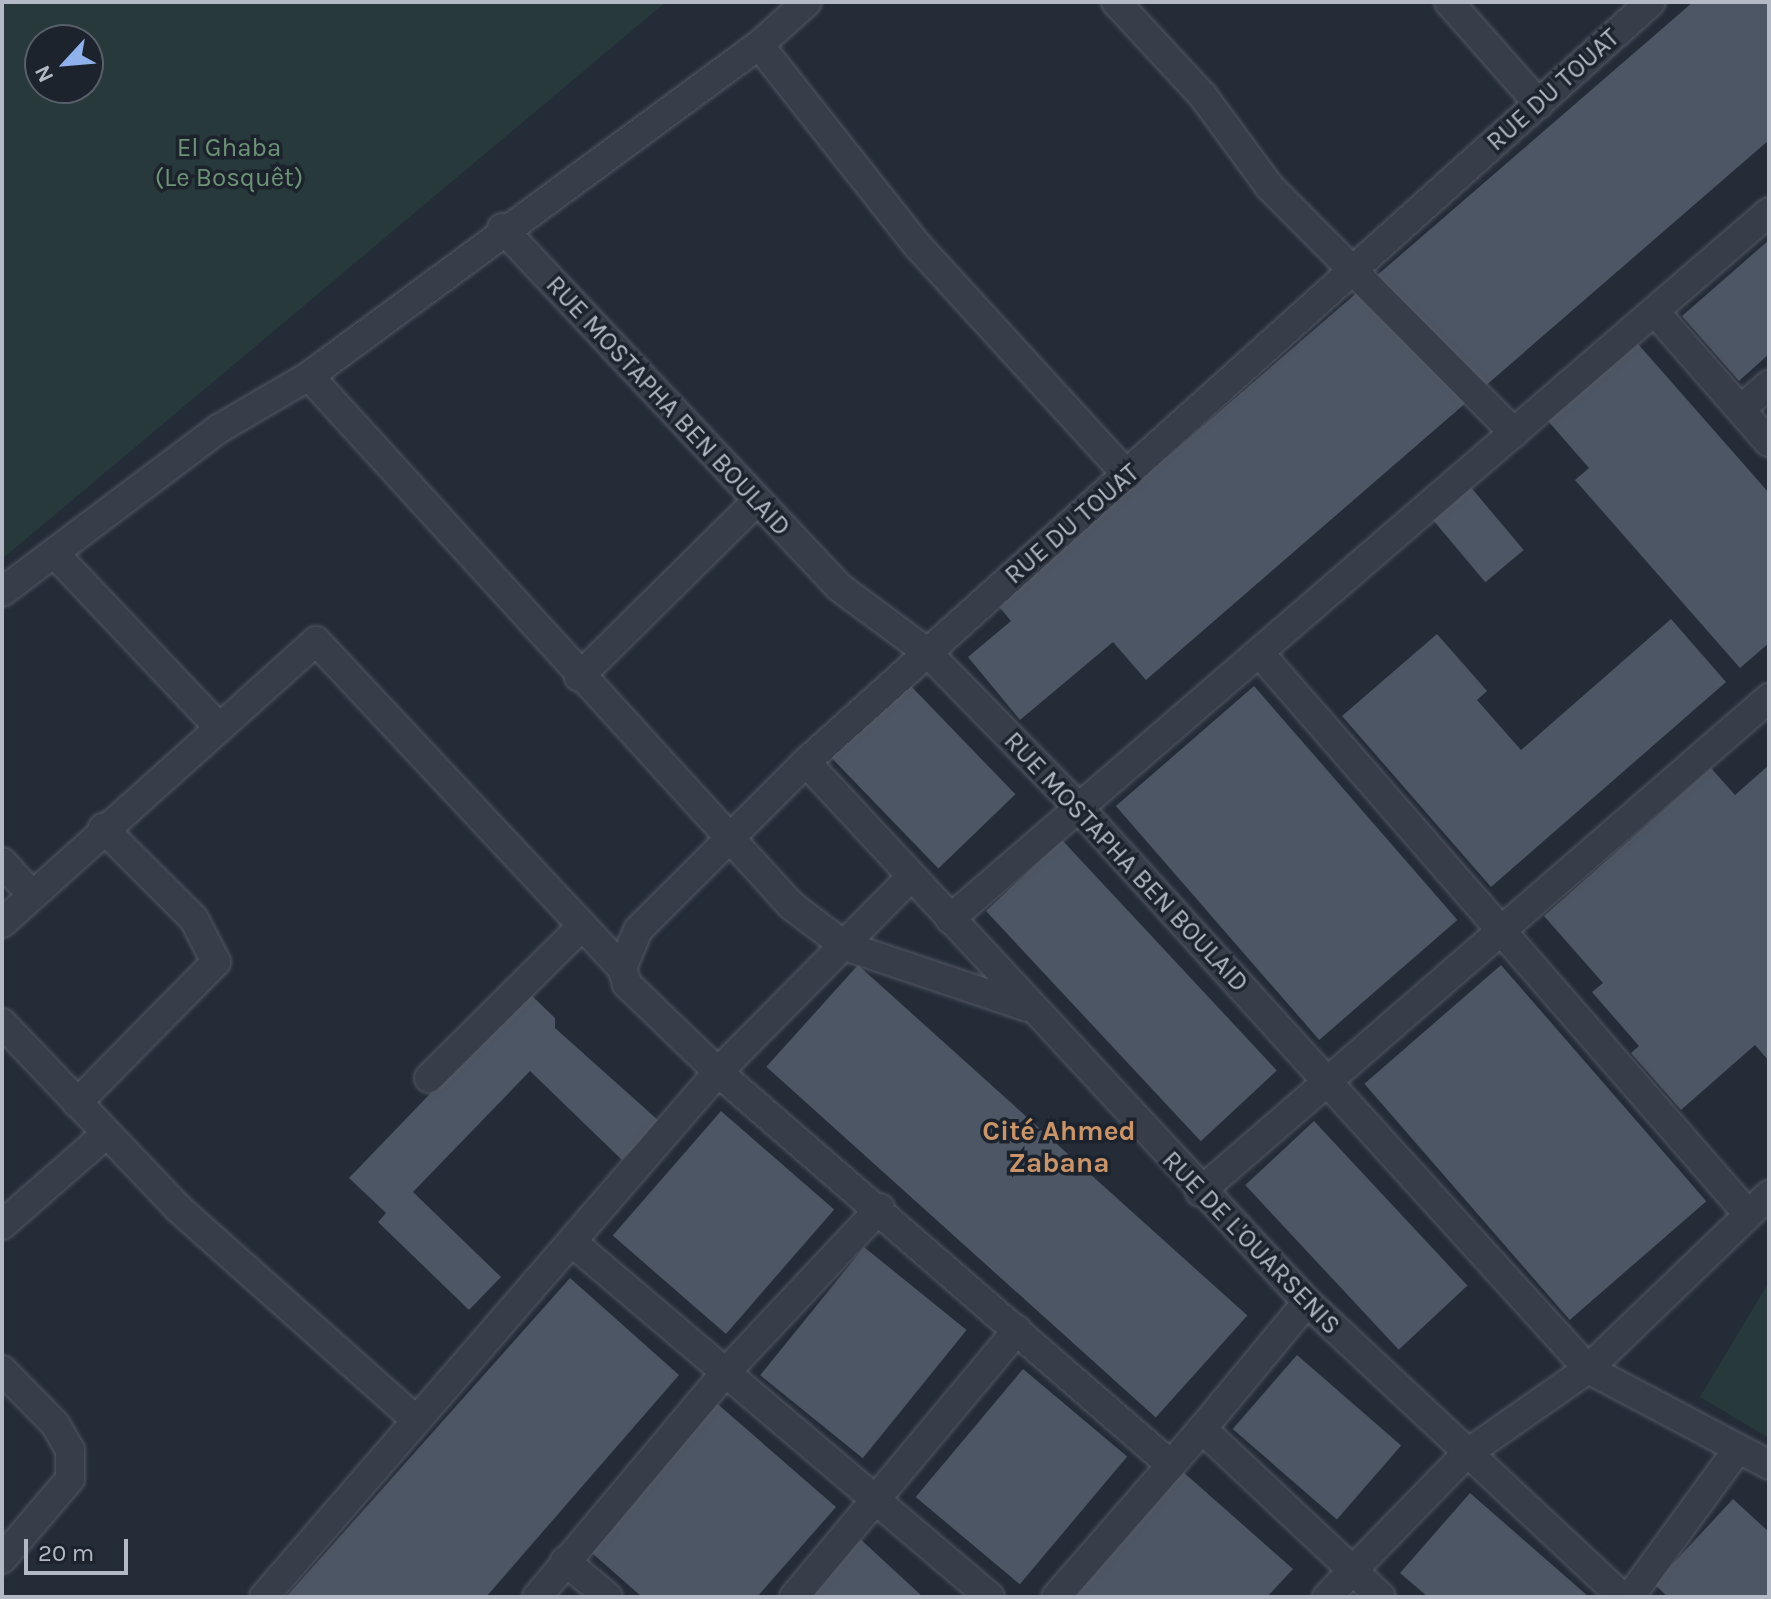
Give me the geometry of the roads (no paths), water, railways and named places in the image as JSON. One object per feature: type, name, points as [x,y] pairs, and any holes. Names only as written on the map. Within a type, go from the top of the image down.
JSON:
[{"type":"street","points":[[2,592],[56,555],[220,428],[309,376],[502,228],[759,45],[807,2]]},
{"type":"street","points":[[1116,2],[1203,96],[1269,186],[1514,433]]},
{"type":"street","points":[[1449,2],[1539,104]]},
{"type":"street","name":"RUE DU TOUAT","points":[[622,968],[638,930],[806,762],[1651,2]]},
{"type":"street","points":[[759,45],[918,246],[1127,475]]},
{"type":"street","points":[[950,919],[1078,807],[1262,656],[1769,212]]},
{"type":"street","name":"RUE MOSTAPHA BEN BOULAID","points":[[502,228],[756,502],[866,611],[927,652],[1078,807],[1331,1081],[1588,1369],[1769,1465]]},
{"type":"street","points":[[1655,312],[1769,442]]},
{"type":"street","points":[[309,376],[727,840],[845,946],[1028,1008]]},
{"type":"street","points":[[1741,409],[1769,385]]},
{"type":"street","points":[[579,677],[756,502]]},
{"type":"street","points":[[56,555],[217,725]]},
{"type":"street","points":[[2,923],[308,642],[324,645],[580,928],[622,968],[627,984],[718,1072],[880,1208],[1171,1465]]},
{"type":"street","points":[[1262,656],[1506,930],[1758,1204],[1588,1369],[1465,1455],[1327,1597]]},
{"type":"street","points":[[1200,1192],[1506,930],[1769,698]]},
{"type":"street","name":"RUE DE L'OUARSENIS","points":[[806,762],[1028,1008],[1307,1302],[1465,1455],[1622,1597]]},
{"type":"street","points":[[77,1103],[216,962],[215,946],[194,919],[103,828]]},
{"type":"street","points":[[2,862],[32,895]]},
{"type":"street","points":[[264,1597],[718,1072],[910,878]]},
{"type":"street","points":[[429,1078],[580,928]]},
{"type":"street","points":[[2,1023],[106,1134],[416,1420]]},
{"type":"street","points":[[2,1225],[106,1134]]},
{"type":"street","points":[[537,1597],[726,1372],[880,1208]]},
{"type":"street","points":[[572,1242],[990,1597]]},
{"type":"street","points":[[1056,1597],[1307,1302]]},
{"type":"street","points":[[794,1597],[878,1502],[1017,1330]]},
{"type":"street","points":[[2,1370],[55,1424],[70,1450],[70,1479],[2,1559]]},
{"type":"street","points":[[1202,1429],[1350,1572],[1381,1597]]},
{"type":"street","points":[[1630,1597],[1738,1449]]},
{"type":"street","points":[[565,1561],[608,1597]]},
{"type":"district","name":"Cité Ahmed Zabana","points":[[1059,1147]]},
{"type":"park label","name":"El Ghaba (Le Bosquêt)","points":[[229,163]]}]
